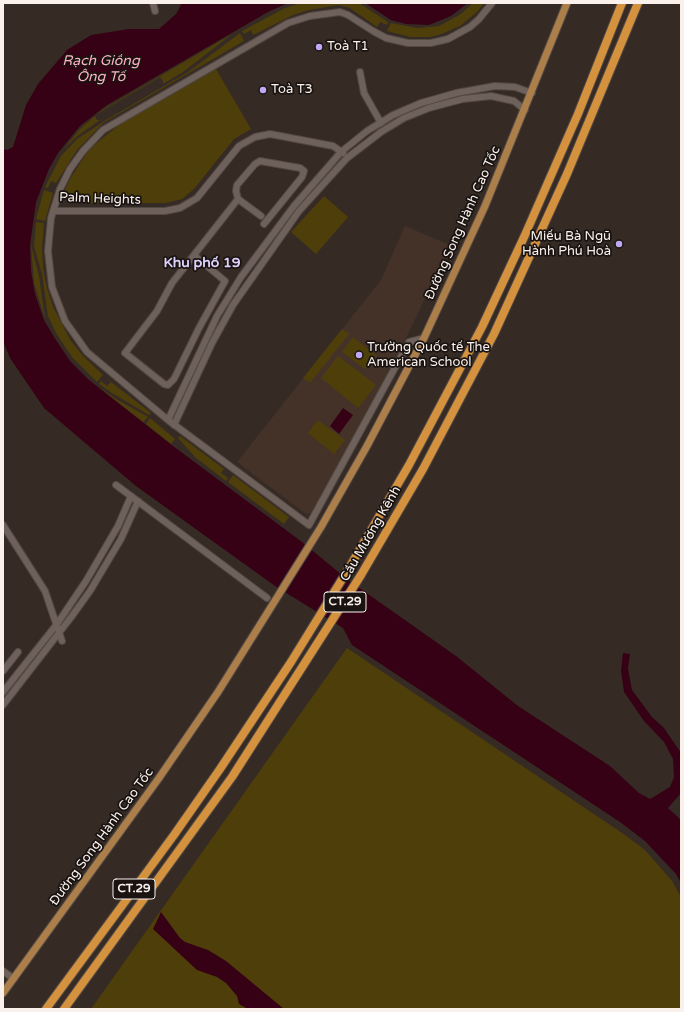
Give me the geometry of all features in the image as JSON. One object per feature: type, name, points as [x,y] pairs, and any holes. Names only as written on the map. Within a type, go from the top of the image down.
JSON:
[{"type":"highway","name":"Cầu Mương Kênh","points":[[46,1009],[220,769],[291,662],[345,575],[437,415],[482,327],[525,235],[578,114],[622,3]]},
{"type":"highway","name":"Cầu Mương Kênh","points":[[64,1009],[232,777],[362,575],[449,421],[494,334],[538,240],[638,3]]},
{"type":"main road","name":"Đường Song Hành Cao Tốc","points":[[3,993],[159,778],[218,692],[274,604],[367,446],[424,338],[485,206],[532,93],[567,3]]},
{"type":"street","points":[[153,3],[155,11]]},
{"type":"street","name":"Palm Heights","points":[[341,152],[333,146],[270,134],[255,137],[236,149],[197,198],[180,208],[165,211],[53,211],[63,182],[74,162],[103,130],[288,23],[310,16],[340,12],[348,15],[386,38],[408,43],[431,43],[448,39],[470,27],[479,19],[492,3]]},
{"type":"street","points":[[360,72],[364,93],[381,123]]},
{"type":"street","points":[[168,420],[217,316],[241,277],[274,231],[341,152],[367,131],[420,103],[475,89],[506,86],[532,93]]},
{"type":"street","points":[[174,424],[212,343],[233,305],[284,230],[299,211],[347,158],[381,132],[404,118],[429,108],[463,99],[491,96],[514,101],[525,110]]},
{"type":"street","points":[[341,152],[347,158]]},
{"type":"street","points":[[264,224],[302,177],[304,171],[300,168],[260,161],[255,164],[237,185],[236,191],[238,199],[260,216],[264,224],[280,236]]},
{"type":"street","points":[[195,256],[225,281],[198,328],[174,379],[168,385],[164,384],[125,353],[157,311],[172,283],[195,256],[238,199]]},
{"type":"street","points":[[53,211],[49,237],[49,267],[54,292],[65,321],[91,357],[168,420],[309,525],[409,342],[424,338]]},
{"type":"street","points":[[260,216],[269,217],[284,230]]},
{"type":"street","points":[[116,485],[267,598]]},
{"type":"street","points":[[3,692],[57,624],[101,557],[131,496]]},
{"type":"street","points":[[3,705],[59,633],[106,566],[138,501]]},
{"type":"street","points":[[3,525],[45,591],[62,641]]},
{"type":"street","points":[[3,671],[18,652]]},
{"type":"street","points":[[3,972],[14,979]]},
{"type":"shaded area","points":[[301,3],[359,3],[388,22],[387,25],[380,22],[377,27],[350,8],[339,5],[309,10],[293,15],[253,35],[251,30],[244,34],[242,31],[285,8]]},
{"type":"shaded area","points":[[473,3],[484,3],[477,12],[460,26],[439,35],[430,37],[410,37],[387,31],[391,23],[417,28],[439,26],[461,14]]},
{"type":"shaded area","points":[[240,33],[244,41],[103,123],[77,150],[56,183],[51,181],[48,188],[45,187],[61,156],[77,139],[106,120],[188,72]]},
{"type":"shaded area","points":[[232,34],[183,72],[163,84],[160,77],[96,116],[102,110]]},
{"type":"shaded area","points":[[216,69],[251,129],[234,139],[194,189],[182,199],[166,203],[69,203],[65,198],[64,192],[70,179],[88,151],[119,125]]},
{"type":"shaded area","points":[[95,116],[97,120],[100,120],[76,137],[63,150],[79,130]]},
{"type":"shaded area","points":[[44,190],[53,193],[45,221],[36,219]]},
{"type":"shaded area","points":[[324,196],[348,217],[316,254],[291,232]]},
{"type":"shaded area","points":[[36,222],[44,223],[42,247],[43,268],[53,307],[71,341],[84,357],[103,375],[97,382],[72,357],[56,333],[48,316],[42,274],[34,246]]},
{"type":"shaded area","name":"Trường Quốc tế The American School","points":[[405,226],[450,245],[409,332],[370,407],[315,507],[311,513],[306,514],[237,462],[381,280]]},
{"type":"shaded area","points":[[31,245],[39,276],[45,319],[34,283]]},
{"type":"shaded area","points":[[342,329],[349,334],[310,383],[303,378]]},
{"type":"shaded area","points":[[353,337],[376,355],[365,369],[342,352]]},
{"type":"shaded area","points":[[338,356],[376,385],[358,408],[321,378]]},
{"type":"shaded area","points":[[101,381],[107,386],[111,382],[151,413],[149,415],[112,393],[99,384]]},
{"type":"shaded area","points":[[97,386],[116,399],[148,417],[143,422]]},
{"type":"shaded area","points":[[150,418],[175,439],[171,444],[146,424]]},
{"type":"shaded area","points":[[318,420],[345,440],[334,454],[308,433]]},
{"type":"shaded area","points":[[180,436],[224,469],[221,473],[228,478],[226,481],[195,457],[178,438]]},
{"type":"shaded area","points":[[233,475],[289,517],[284,524],[228,482]]},
{"type":"shaded area","points":[[347,648],[645,850],[672,881],[681,897],[681,1009],[91,1009]]},
{"type":"water","name":"Rạch Giồng Ông Tố","points":[[182,3],[288,3],[268,12],[107,105],[80,126],[58,153],[49,169],[36,202],[30,245],[31,271],[35,294],[44,320],[70,361],[89,380],[173,446],[302,542],[348,580],[456,656],[518,706],[610,766],[639,793],[650,799],[670,787],[674,777],[673,759],[664,742],[644,721],[624,692],[621,671],[623,653],[630,654],[628,669],[632,690],[652,717],[664,728],[681,753],[681,793],[668,808],[681,820],[681,883],[676,874],[645,841],[620,822],[352,645],[343,628],[275,586],[136,486],[44,408],[10,358],[3,341],[3,149],[7,150],[13,147],[26,105],[38,84],[67,50],[91,35],[129,29],[159,29],[176,14]]},
{"type":"water","points":[[365,3],[468,3],[451,16],[429,25],[406,24],[391,20]]},
{"type":"water","points":[[343,408],[353,415],[339,434],[330,426]]},
{"type":"water","points":[[161,912],[180,938],[185,942],[208,950],[226,961],[284,1009],[248,1009],[239,1004],[237,996],[226,983],[217,977],[197,970],[153,929]]},
{"type":"place","name":"Toà T1","points":[[319,47]]},
{"type":"place","name":"Toà T3","points":[[263,90]]},
{"type":"place","name":"Miếu Bà Ngũ Hành Phú Hoà","points":[[619,244]]},
{"type":"place","name":"Trường Quốc tế The American School","points":[[359,355]]},
{"type":"district","name":"Khu phố 19","points":[[202,263]]}]
